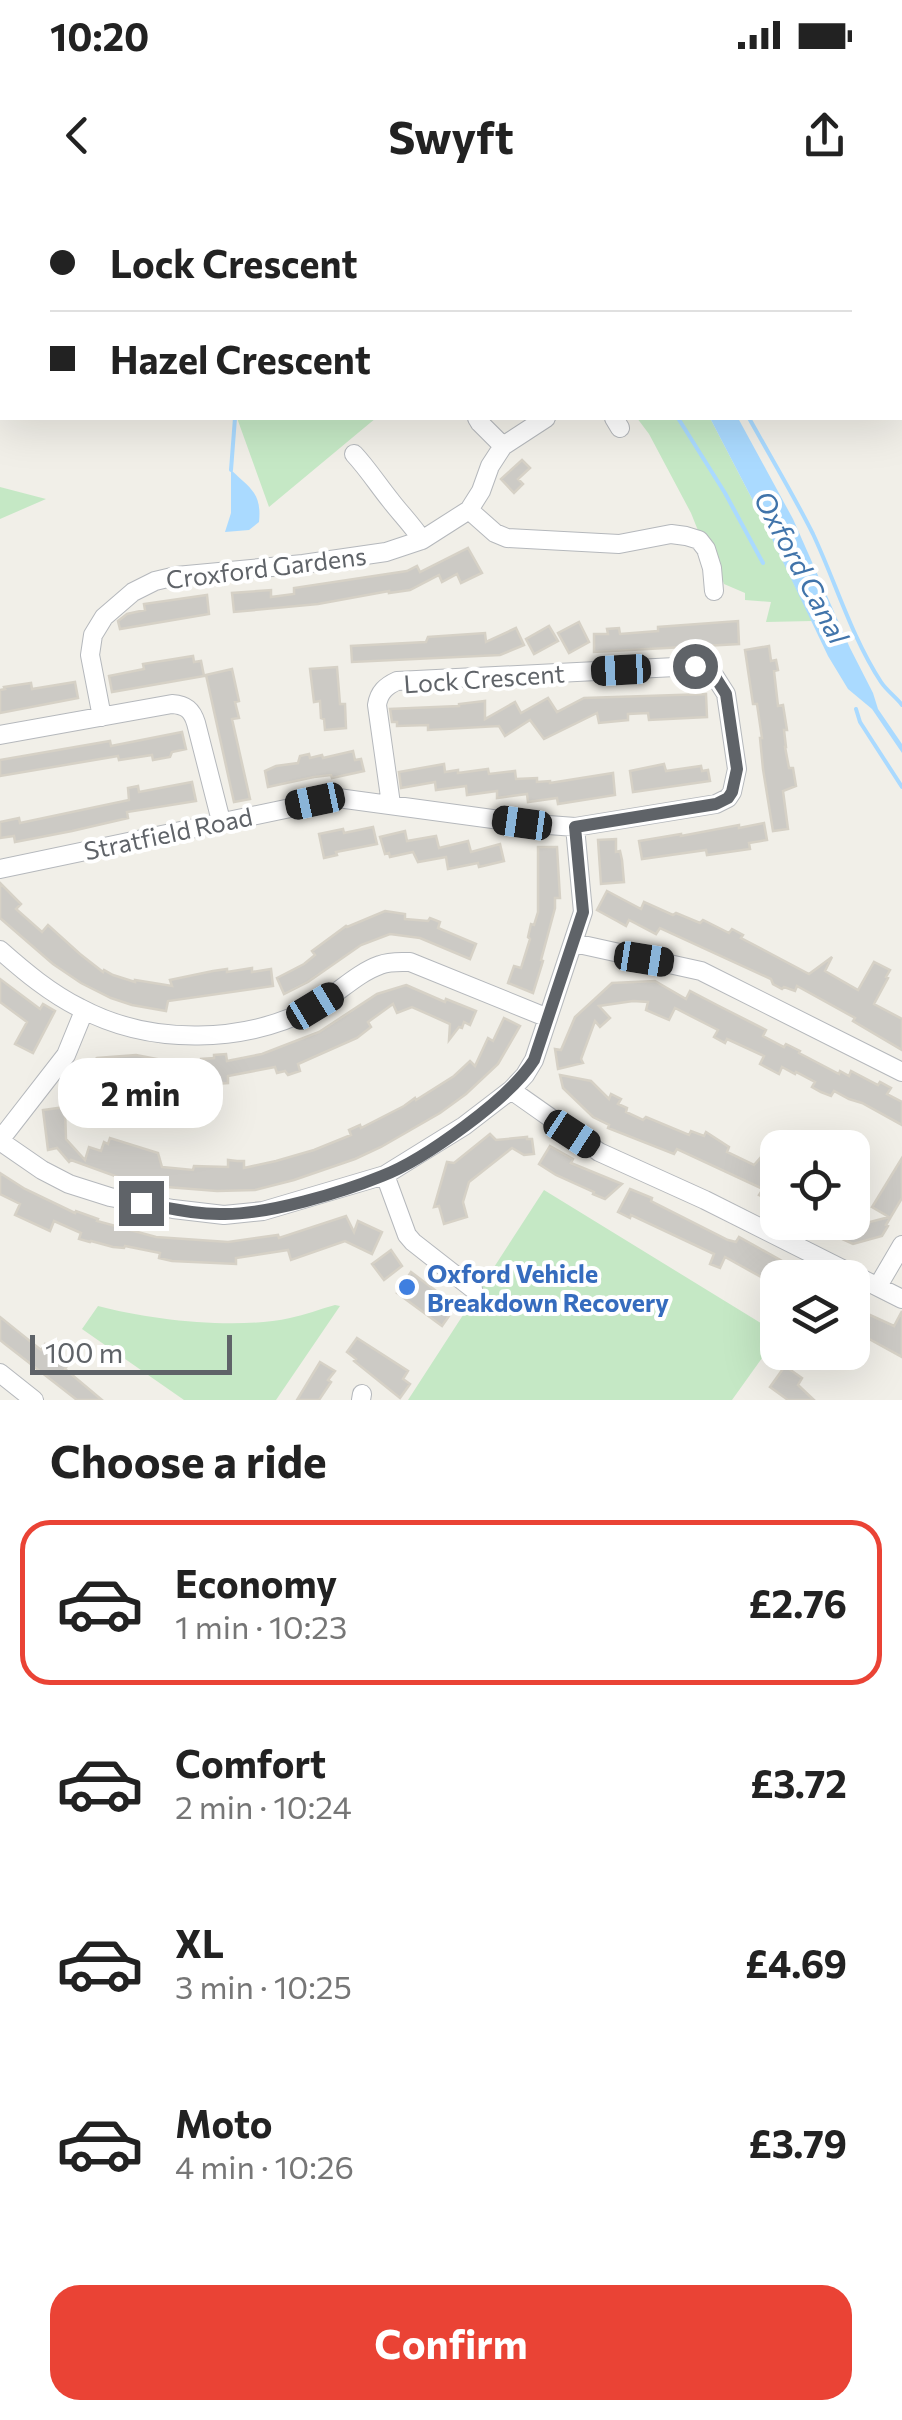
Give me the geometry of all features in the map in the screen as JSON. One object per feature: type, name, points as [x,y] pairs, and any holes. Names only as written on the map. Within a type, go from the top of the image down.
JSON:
[{"type":"street","points":[[479,420],[503,446]]},
{"type":"street","points":[[543,420],[503,446],[470,510],[495,534],[507,538],[620,544],[671,534],[698,540],[706,549],[714,590]]},
{"type":"street","points":[[354,454],[422,540]]},
{"type":"street","name":"Croxford Gardens","points":[[102,717],[90,655],[93,635],[104,617],[133,592],[176,576],[386,552],[422,540],[470,510]]},
{"type":"street","name":"Lock Crescent","points":[[391,804],[377,705],[381,693],[397,680],[695,666],[712,672],[726,694],[737,769],[736,784],[728,798],[702,808],[575,827]]},
{"type":"street","points":[[0,735],[172,704],[187,707],[196,722],[221,821]]},
{"type":"street","name":"Stratfield Road","points":[[0,869],[338,798],[575,827]]},
{"type":"street","points":[[84,1011],[66,1054],[0,1141],[27,1162],[69,1184],[110,1197],[224,1214],[264,1211],[385,1176],[464,1126],[511,1090],[534,1060],[583,912],[575,827]]},
{"type":"street","points":[[574,943],[700,970],[902,1072]]},
{"type":"street","points":[[0,950],[55,994],[84,1011],[162,1034],[200,1035],[252,1029],[293,1017],[378,965],[410,962],[548,1018]]},
{"type":"street","points":[[511,1090],[599,1152],[706,1200],[902,1298]]},
{"type":"street","points":[[385,1176],[412,1242],[473,1289]]},
{"type":"street","points":[[878,1286],[902,1245]]},
{"type":"street","points":[[0,1373],[34,1400]]},
{"type":"green space","points":[[238,420],[374,420],[269,507]]},
{"type":"green space","points":[[638,420],[711,420],[812,621],[766,622],[771,602],[745,600],[745,593],[724,584],[713,553]]},
{"type":"green space","points":[[0,487],[46,499],[0,519]]},
{"type":"green space","points":[[544,1190],[760,1323],[760,1361],[732,1400],[408,1400]]},
{"type":"green space","points":[[98,1306],[168,1319],[245,1323],[290,1318],[340,1306],[276,1400],[184,1400],[82,1329]]},
{"type":"water","name":"Oxford Canal","points":[[711,420],[739,420],[793,519],[878,709],[902,744],[902,753],[872,709],[848,689],[828,656]]},
{"type":"water","points":[[231,470],[259,504],[259,522],[249,530],[225,532],[231,513]]},
{"type":"building","points":[[522,460],[530,468],[518,479],[523,484],[514,493],[501,479]]},
{"type":"building","points":[[468,548],[482,573],[461,583],[457,574],[442,582],[439,575],[410,590],[234,612],[232,593],[271,590],[271,597],[294,594],[294,588],[407,571],[417,566],[420,572]]},
{"type":"building","points":[[207,595],[209,614],[120,629],[118,621],[127,614],[145,610],[144,604]]},
{"type":"building","points":[[738,621],[739,644],[594,652],[594,634],[608,634],[607,629],[619,628],[620,634]]},
{"type":"building","points":[[579,622],[589,642],[569,653],[558,633]]},
{"type":"building","points":[[549,626],[558,641],[534,654],[526,639]]},
{"type":"building","points":[[516,628],[524,645],[500,655],[352,662],[351,646],[426,642],[428,637],[485,633],[486,642]]},
{"type":"building","points":[[769,646],[771,661],[776,660],[778,670],[774,671],[778,706],[783,705],[785,747],[796,786],[783,791],[788,829],[773,831],[757,704],[753,704],[745,650]]},
{"type":"building","points":[[193,656],[194,662],[201,661],[204,676],[112,692],[109,676],[144,669],[143,664]]},
{"type":"building","points":[[337,667],[346,728],[325,730],[320,701],[314,702],[310,669]]},
{"type":"building","points":[[232,669],[239,718],[232,719],[250,799],[234,802],[206,675]]},
{"type":"building","points":[[75,682],[78,698],[0,713],[0,690],[4,687],[31,683],[32,689]]},
{"type":"building","points":[[706,694],[707,717],[649,720],[648,713],[628,714],[628,720],[599,723],[597,713],[544,739],[530,720],[505,736],[499,726],[428,730],[428,725],[397,726],[397,722],[392,722],[390,709],[485,701],[485,719],[515,702],[521,713],[548,698],[557,712],[584,698]]},
{"type":"building","points":[[182,732],[186,749],[172,752],[170,757],[153,760],[152,755],[119,760],[118,756],[0,776],[0,760],[110,741],[111,746]]},
{"type":"building","points":[[353,751],[355,760],[361,759],[364,771],[268,787],[265,771],[276,766],[298,763],[300,756],[309,754],[310,758],[323,758]]},
{"type":"building","points":[[444,764],[445,772],[515,771],[516,779],[537,778],[537,782],[550,783],[613,773],[615,795],[558,804],[557,798],[528,802],[527,794],[497,798],[497,791],[467,795],[466,786],[436,790],[435,782],[401,788],[399,772]]},
{"type":"building","points":[[664,764],[666,771],[701,766],[702,771],[708,770],[710,781],[633,792],[630,771]]},
{"type":"building","points":[[192,782],[196,801],[127,812],[128,818],[15,842],[14,836],[0,838],[0,822],[19,818],[20,823],[129,800],[128,788],[138,786],[139,792]]},
{"type":"building","points":[[764,823],[767,840],[749,843],[750,849],[707,855],[706,850],[642,859],[639,841]]},
{"type":"building","points":[[373,827],[377,844],[324,858],[319,834]]},
{"type":"building","points":[[405,831],[407,841],[436,836],[439,848],[468,841],[471,852],[500,844],[504,861],[448,869],[446,857],[418,862],[413,852],[390,857],[385,854],[380,837]]},
{"type":"building","points":[[616,839],[624,882],[601,884],[598,840]]},
{"type":"building","points":[[538,847],[557,847],[560,898],[555,898],[533,993],[508,983],[514,966],[521,968],[531,924],[534,925],[538,912]]},
{"type":"building","points":[[0,883],[21,904],[16,909],[42,932],[48,925],[103,972],[135,982],[172,986],[170,980],[213,971],[271,969],[273,986],[168,1001],[166,1011],[111,998],[53,964],[0,918]]},
{"type":"building","points":[[607,891],[641,909],[644,902],[673,915],[700,923],[703,920],[729,933],[732,929],[743,935],[741,938],[809,974],[832,957],[825,971],[858,990],[874,962],[890,970],[874,1004],[902,1019],[902,1050],[797,986],[795,991],[782,989],[771,979],[660,928],[656,934],[629,920],[626,926],[597,910]]},
{"type":"building","points":[[385,911],[405,914],[405,919],[430,918],[440,922],[438,928],[476,944],[470,959],[420,938],[390,934],[361,945],[284,994],[277,978],[304,964],[315,955],[312,951],[346,926]]},
{"type":"building","points":[[0,979],[40,1009],[43,1004],[55,1011],[33,1053],[15,1044],[27,1022],[0,1002]]},
{"type":"building","points":[[655,981],[686,999],[690,991],[766,1030],[763,1036],[800,1051],[839,1074],[840,1071],[849,1076],[851,1071],[891,1088],[887,1094],[902,1102],[902,1125],[834,1091],[831,1096],[821,1092],[812,1087],[815,1082],[796,1072],[782,1067],[779,1074],[760,1064],[764,1056],[727,1039],[725,1043],[714,1037],[718,1030],[675,1008],[669,1020],[646,1010],[648,1002],[599,1006],[610,1018],[600,1027],[595,1021],[581,1059],[583,1063],[558,1069],[555,1049],[561,1050],[575,1017],[612,983]]},
{"type":"building","points":[[406,985],[476,1011],[470,1025],[464,1022],[449,1040],[450,1024],[412,1007],[397,1013],[393,1004],[368,1022],[371,1027],[357,1038],[298,1064],[300,1071],[288,1075],[285,1071],[277,1073],[275,1067],[228,1076],[228,1083],[216,1084],[216,1076],[184,1083],[135,1073],[132,1079],[118,1080],[101,1094],[94,1086],[77,1101],[66,1089],[91,1069],[88,1065],[97,1058],[136,1055],[201,1061],[226,1054],[227,1061],[262,1054],[319,1032],[377,994]]},
{"type":"building","points":[[504,1018],[520,1026],[498,1064],[466,1094],[381,1147],[294,1180],[255,1190],[154,1186],[69,1162],[57,1148],[48,1150],[43,1110],[65,1107],[66,1139],[85,1160],[89,1147],[101,1151],[110,1138],[158,1153],[162,1167],[193,1170],[194,1166],[228,1167],[228,1160],[244,1161],[244,1168],[314,1150],[416,1100],[470,1061],[475,1066],[488,1038],[493,1041]]},
{"type":"building","points":[[560,1075],[591,1081],[609,1099],[611,1094],[621,1099],[618,1104],[627,1108],[626,1112],[643,1120],[646,1117],[689,1135],[691,1131],[704,1136],[706,1132],[729,1147],[727,1152],[754,1165],[760,1158],[760,1188],[677,1149],[674,1154],[608,1128],[563,1088]]},
{"type":"building","points":[[490,1134],[496,1140],[532,1139],[534,1154],[524,1155],[512,1148],[469,1182],[463,1202],[467,1217],[444,1224],[439,1206],[434,1207],[447,1162],[454,1163]]},
{"type":"building","points":[[550,1146],[573,1159],[571,1163],[622,1184],[605,1199],[556,1175],[539,1164]]},
{"type":"building","points":[[902,1158],[902,1198],[882,1236],[870,1239],[870,1222],[889,1217],[872,1207]]},
{"type":"building","points":[[0,1173],[75,1213],[156,1237],[228,1242],[278,1235],[279,1238],[346,1216],[354,1232],[358,1221],[382,1232],[372,1254],[345,1241],[291,1260],[288,1250],[236,1258],[236,1264],[172,1261],[159,1258],[160,1253],[79,1239],[81,1233],[54,1221],[50,1231],[15,1215],[20,1204],[0,1194]]},
{"type":"building","points":[[630,1189],[728,1240],[736,1242],[739,1237],[780,1260],[760,1260],[760,1276],[725,1257],[720,1268],[710,1264],[714,1254],[618,1212]]},
{"type":"building","points":[[391,1250],[402,1266],[384,1280],[372,1264]]},
{"type":"building","points":[[411,1272],[456,1306],[442,1326],[397,1293]]},
{"type":"building","points":[[902,1311],[902,1357],[870,1340],[870,1315],[894,1326]]},
{"type":"building","points":[[0,1317],[41,1350],[45,1344],[69,1363],[65,1369],[102,1400],[77,1400],[0,1340]]},
{"type":"building","points":[[357,1338],[408,1371],[403,1379],[410,1384],[400,1398],[347,1352]]},
{"type":"building","points":[[320,1362],[335,1371],[328,1380],[331,1382],[319,1400],[297,1400]]},
{"type":"building","points":[[782,1370],[791,1370],[802,1378],[798,1385],[814,1400],[788,1400],[770,1387]]},
{"type":"waterway","points":[[231,470],[235,420]]},
{"type":"waterway","points":[[679,420],[763,563]]},
{"type":"waterway","name":"Oxford Canal","points":[[750,420],[813,534],[870,664],[902,705]]},
{"type":"waterway","points":[[856,709],[860,722],[902,787]]},
{"type":"place","name":"Oxford Vehicle Breakdown Recovery","points":[[407,1287]]},
{"type":"route","points":[[141,1203],[224,1214],[264,1211],[385,1176],[464,1126],[511,1090],[534,1060],[583,912],[575,827],[702,808],[728,798],[736,784],[726,694],[712,672],[695,666]]}]
